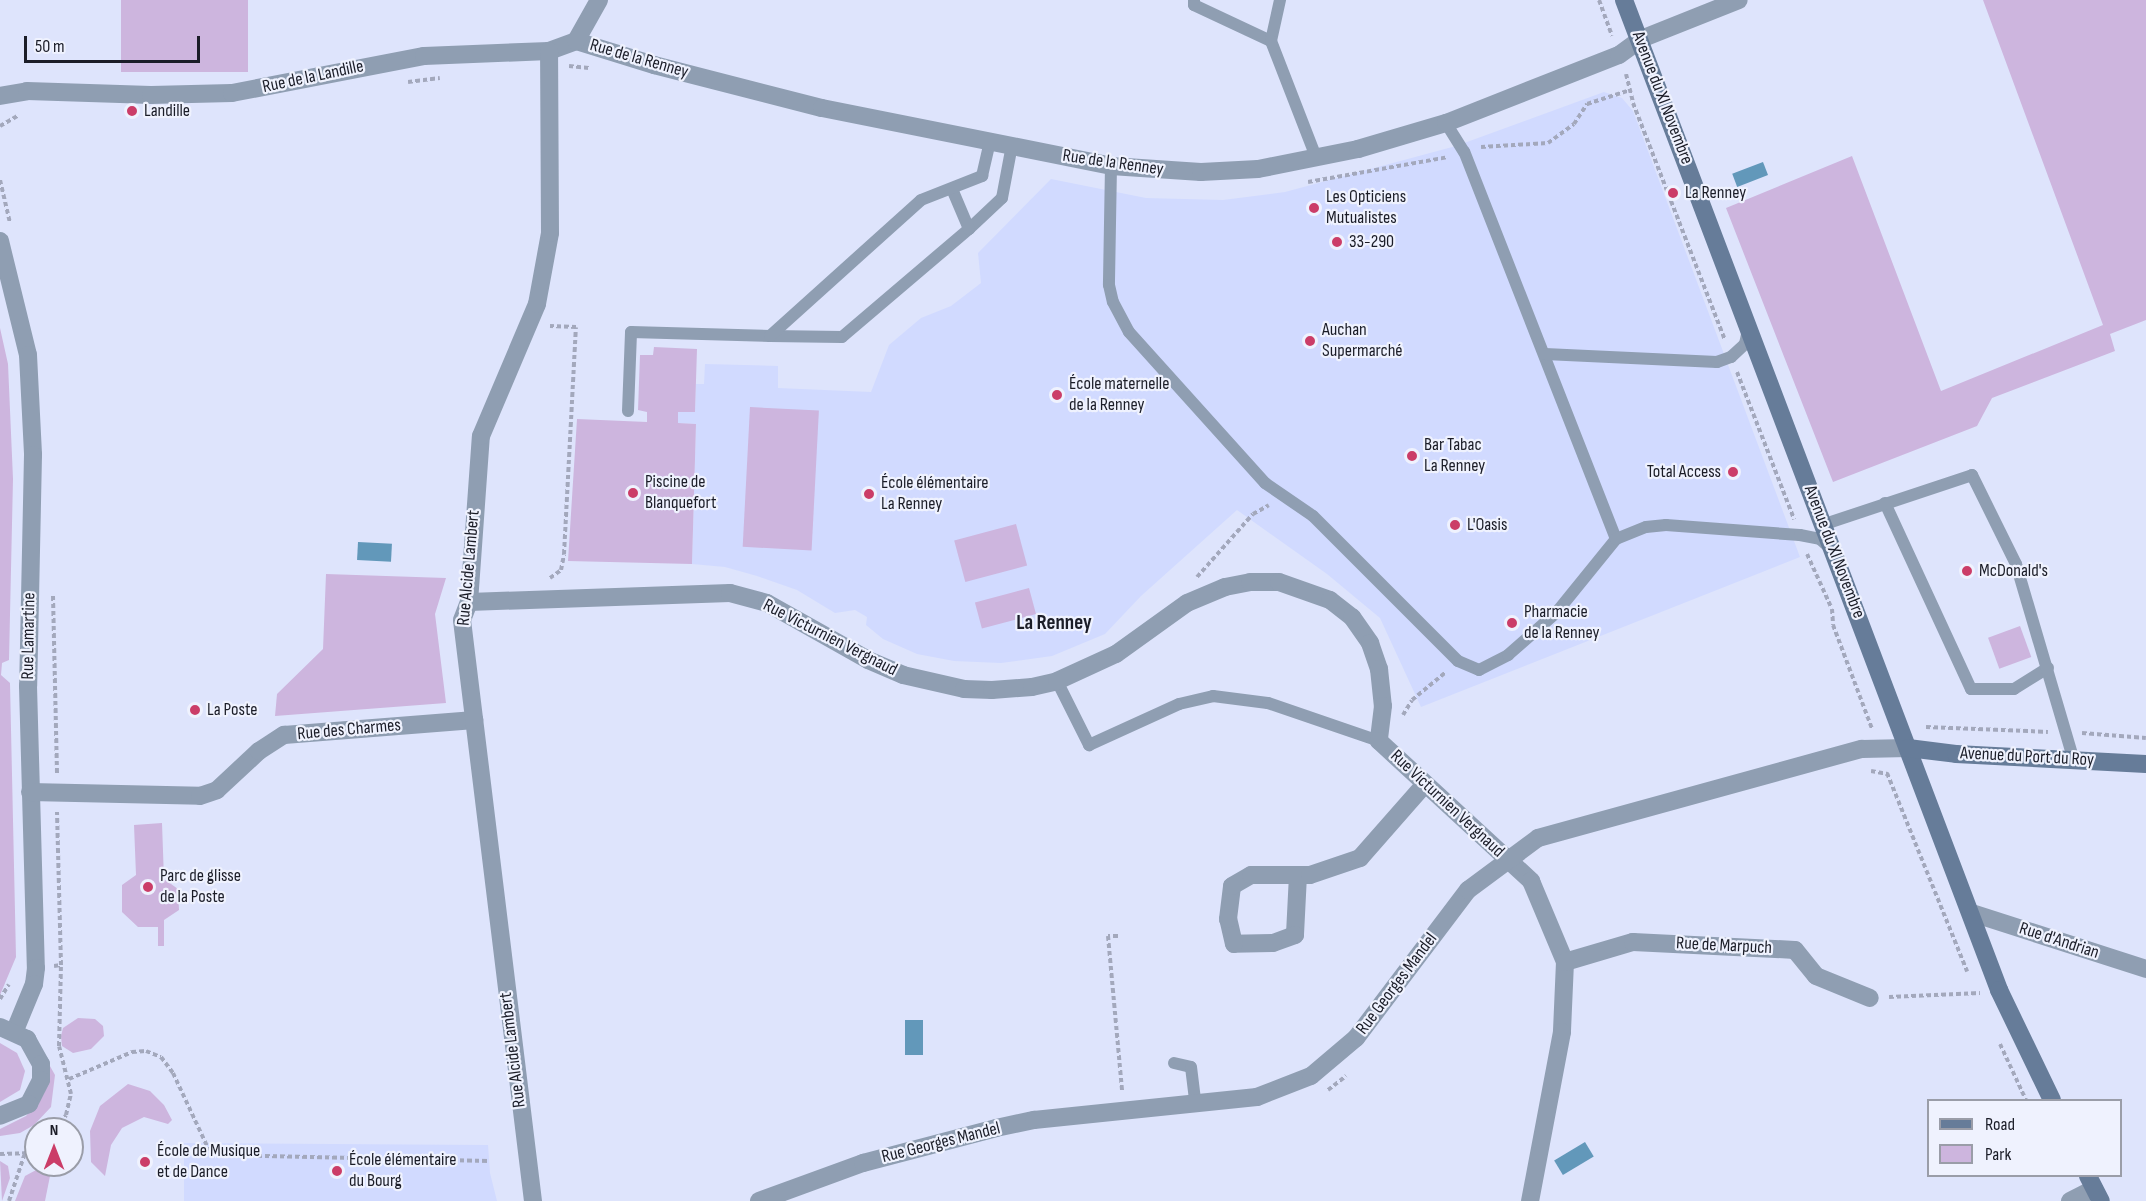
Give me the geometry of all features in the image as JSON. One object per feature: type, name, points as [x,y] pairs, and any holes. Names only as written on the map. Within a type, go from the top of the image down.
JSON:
[{"type":"main road","name":"Avenue du XI Novembre","points":[[1624,0],[1641,39],[1748,328],[1835,551],[1999,990],[2051,1099]]},
{"type":"main road","name":"Avenue du Port du Roy","points":[[1908,747],[1956,754],[2073,758],[2146,764]]},
{"type":"street","points":[[576,41],[599,0]]},
{"type":"street","name":"Rue de la Renney","points":[[576,41],[654,65],[822,108],[1112,166],[1201,172],[1258,169],[1316,158],[1446,123],[1619,55],[1641,39],[1739,0]]},
{"type":"street","name":"Rue de la Landille","points":[[0,96],[27,91],[151,95],[232,93],[424,56],[549,51],[576,41]]},
{"type":"street","name":"Rue Alcide Lambert","points":[[533,1201],[462,620],[469,602],[481,436],[530,325],[537,304],[550,233],[549,51]]},
{"type":"street","name":"Rue Lamartine","points":[[0,241],[28,355],[33,455],[28,686],[36,968],[34,984],[7,1029]]},
{"type":"street","name":"Rue Victurnien Vergnaud","points":[[469,602],[730,593],[767,603],[868,660],[933,684],[992,690],[1032,687],[1057,681],[1116,654],[1201,596],[1250,582],[1279,582],[1330,600],[1352,617],[1370,643],[1380,669],[1386,746],[1508,861]]},
{"type":"street","name":"Rue des Charmes","points":[[30,792],[200,796],[217,790],[259,751],[285,735],[474,720]]},
{"type":"street","name":"Rue Georges Mandel","points":[[759,1201],[863,1163],[996,1128],[1257,1097],[1311,1076],[1356,1038],[1468,890],[1538,838],[1632,810],[1862,749],[1908,747]]},
{"type":"street","points":[[1298,875],[1295,935],[1273,943],[1234,944],[1228,919],[1232,886],[1251,875],[1298,875],[1360,858],[1425,784]]},
{"type":"street","points":[[1508,861],[1531,881],[1564,962],[1562,1032],[1530,1201]]},
{"type":"street","name":"Rue d'Andrian","points":[[1972,913],[2146,969]]},
{"type":"street","name":"Rue de Marpuch","points":[[1564,962],[1633,942],[1795,950],[1816,976],[1870,998]]},
{"type":"street","points":[[0,1116],[29,1104],[41,1080],[36,1050],[7,1029]]},
{"type":"street","points":[[2070,1201],[2095,1188]]},
{"type":"lane","points":[[1194,0],[1194,5],[1271,41]]},
{"type":"lane","points":[[1280,0],[1271,41],[1316,158]]},
{"type":"lane","points":[[1446,123],[1464,152],[1616,539]]},
{"type":"lane","points":[[770,336],[921,200],[982,176],[990,142]]},
{"type":"lane","points":[[628,411],[631,332],[842,337],[1002,198],[1012,145]]},
{"type":"lane","points":[[1112,166],[1109,285],[1120,319],[1265,483],[1282,497],[1313,516],[1458,662],[1479,670],[1508,655],[1556,613],[1616,539],[1646,527],[1720,528],[1820,539],[1835,551]]},
{"type":"lane","points":[[952,189],[969,229]]},
{"type":"lane","points":[[1545,354],[1717,362],[1731,357],[1745,344],[1748,328]]},
{"type":"lane","points":[[1824,524],[1972,476],[2016,564],[2068,732],[2073,758]]},
{"type":"lane","points":[[1885,503],[1971,689],[2014,689],[2048,668]]},
{"type":"lane","points":[[1057,681],[1089,745],[1179,704],[1213,696],[1268,703],[1386,746]]},
{"type":"lane","points":[[1174,1063],[1191,1067],[1196,1106]]},
{"type":"path","points":[[530,325],[576,327],[561,570],[542,583]]},
{"type":"path","points":[[1201,596],[1196,576],[1253,514],[1282,497]]},
{"type":"path","points":[[1386,746],[1412,700],[1458,662]]},
{"type":"path","points":[[1869,719],[1899,724],[2146,738]]},
{"type":"path","points":[[1864,769],[1888,774]]},
{"type":"path","points":[[1118,936],[1108,936],[1124,1112]]},
{"type":"path","points":[[61,966],[59,1046],[69,1079],[68,1108],[63,1117]]},
{"type":"path","points":[[1870,998],[1999,990]]},
{"type":"path","points":[[69,1079],[132,1052],[146,1051],[161,1057],[173,1072],[208,1148],[220,1155],[489,1161]]},
{"type":"path","points":[[1317,1094],[1337,1086],[1352,1070]]},
{"type":"path","points":[[0,1154],[24,1153]]},
{"type":"path","points":[[9,1201],[24,1156]]},
{"type":"shaded area","points":[[1604,92],[1622,98],[1633,111],[1800,557],[1421,707],[1380,618],[1327,574],[1237,510],[1141,596],[1105,634],[1052,656],[1001,663],[954,661],[917,654],[883,639],[866,625],[867,617],[855,610],[835,613],[797,590],[757,576],[725,567],[692,564],[696,424],[678,423],[678,411],[695,411],[696,384],[704,384],[705,364],[778,366],[778,388],[871,392],[889,345],[921,318],[951,306],[981,283],[978,253],[1051,179],[1146,198],[1223,200],[1285,192],[1456,146]]},
{"type":"shaded area","points":[[1763,162],[1768,175],[1737,187],[1732,174]]},
{"type":"shaded area","points":[[358,542],[392,544],[391,562],[357,560]]},
{"type":"shaded area","points":[[905,1020],[923,1020],[923,1055],[905,1055]]},
{"type":"shaded area","points":[[1585,1142],[1594,1157],[1563,1175],[1554,1161]]},
{"type":"shaded area","name":"École élémentaire du Bourg","points":[[184,1143],[488,1145],[490,1173],[497,1201],[184,1201]]},
{"type":"green space","points":[[121,0],[248,0],[248,72],[121,72]]},
{"type":"green space","points":[[1983,0],[2146,0],[2146,320],[2110,334],[2115,351],[1992,398],[1977,426],[1833,482],[1726,208],[1852,156],[1941,391],[2103,325]]},
{"type":"green space","points":[[0,328],[8,364],[13,479],[9,660],[2,663],[1,675],[10,683],[16,957],[0,995]]},
{"type":"green space","name":"Piscine de Blanquefort","points":[[654,347],[697,349],[695,412],[678,412],[678,423],[696,424],[692,564],[568,561],[577,419],[647,422],[647,412],[638,410],[640,355],[653,355]]},
{"type":"green space","points":[[750,407],[819,411],[812,550],[743,547]]},
{"type":"green space","points":[[1016,524],[1027,566],[965,582],[954,541]]},
{"type":"green space","points":[[326,574],[446,578],[435,614],[446,703],[275,716],[277,694],[323,649]]},
{"type":"green space","points":[[1029,588],[1036,614],[982,629],[975,602]]},
{"type":"green space","points":[[2020,626],[2031,657],[1999,669],[1988,638]]},
{"type":"green space","name":"Parc de glisse de la Poste","points":[[162,823],[164,879],[178,889],[179,910],[164,920],[164,946],[158,946],[158,927],[138,927],[122,912],[122,885],[136,875],[134,825]]},
{"type":"green space","points":[[78,1018],[95,1019],[103,1026],[104,1036],[91,1049],[73,1053],[62,1046],[61,1036],[63,1028]]},
{"type":"green space","points":[[0,1043],[17,1053],[25,1071],[20,1090],[0,1102]]},
{"type":"green space","points":[[46,1059],[55,1075],[51,1107],[42,1117],[24,1117],[36,1104]]},
{"type":"green space","points":[[128,1084],[150,1091],[164,1105],[172,1120],[168,1124],[144,1117],[122,1128],[111,1145],[105,1176],[91,1162],[90,1131],[100,1106]]},
{"type":"green space","points":[[24,1117],[24,1131],[20,1133],[0,1136],[0,1129]]},
{"type":"green space","points":[[0,1161],[8,1166],[10,1178],[2,1201]]},
{"type":"green space","points":[[25,1177],[50,1177],[45,1201],[15,1201]]},
{"type":"place","name":"Landille","points":[[132,111]]},
{"type":"place","name":"La Renney","points":[[1673,193]]},
{"type":"place","name":"Les Opticiens Mutualistes","points":[[1314,208]]},
{"type":"place","name":"33-290","points":[[1337,242]]},
{"type":"place","name":"Auchan Supermarché","points":[[1310,341]]},
{"type":"place","name":"École maternelle de la Renney","points":[[1057,395]]},
{"type":"place","name":"Bar Tabac La Renney","points":[[1412,456]]},
{"type":"place","name":"Total Access","points":[[1733,472]]},
{"type":"place","name":"Piscine de Blanquefort","points":[[633,493]]},
{"type":"place","name":"École élémentaire La Renney","points":[[869,494]]},
{"type":"place","name":"L'Oasis","points":[[1455,525]]},
{"type":"place","name":"McDonald's","points":[[1967,571]]},
{"type":"place","name":"Pharmacie de la Renney","points":[[1512,623]]},
{"type":"place","name":"La Poste","points":[[195,710]]},
{"type":"place","name":"Parc de glisse de la Poste","points":[[148,887]]},
{"type":"place","name":"École de Musique et de Dance","points":[[145,1162]]},
{"type":"place","name":"École élémentaire du Bourg","points":[[337,1171]]},
{"type":"district","name":"La Renney","points":[[1054,623]]}]
